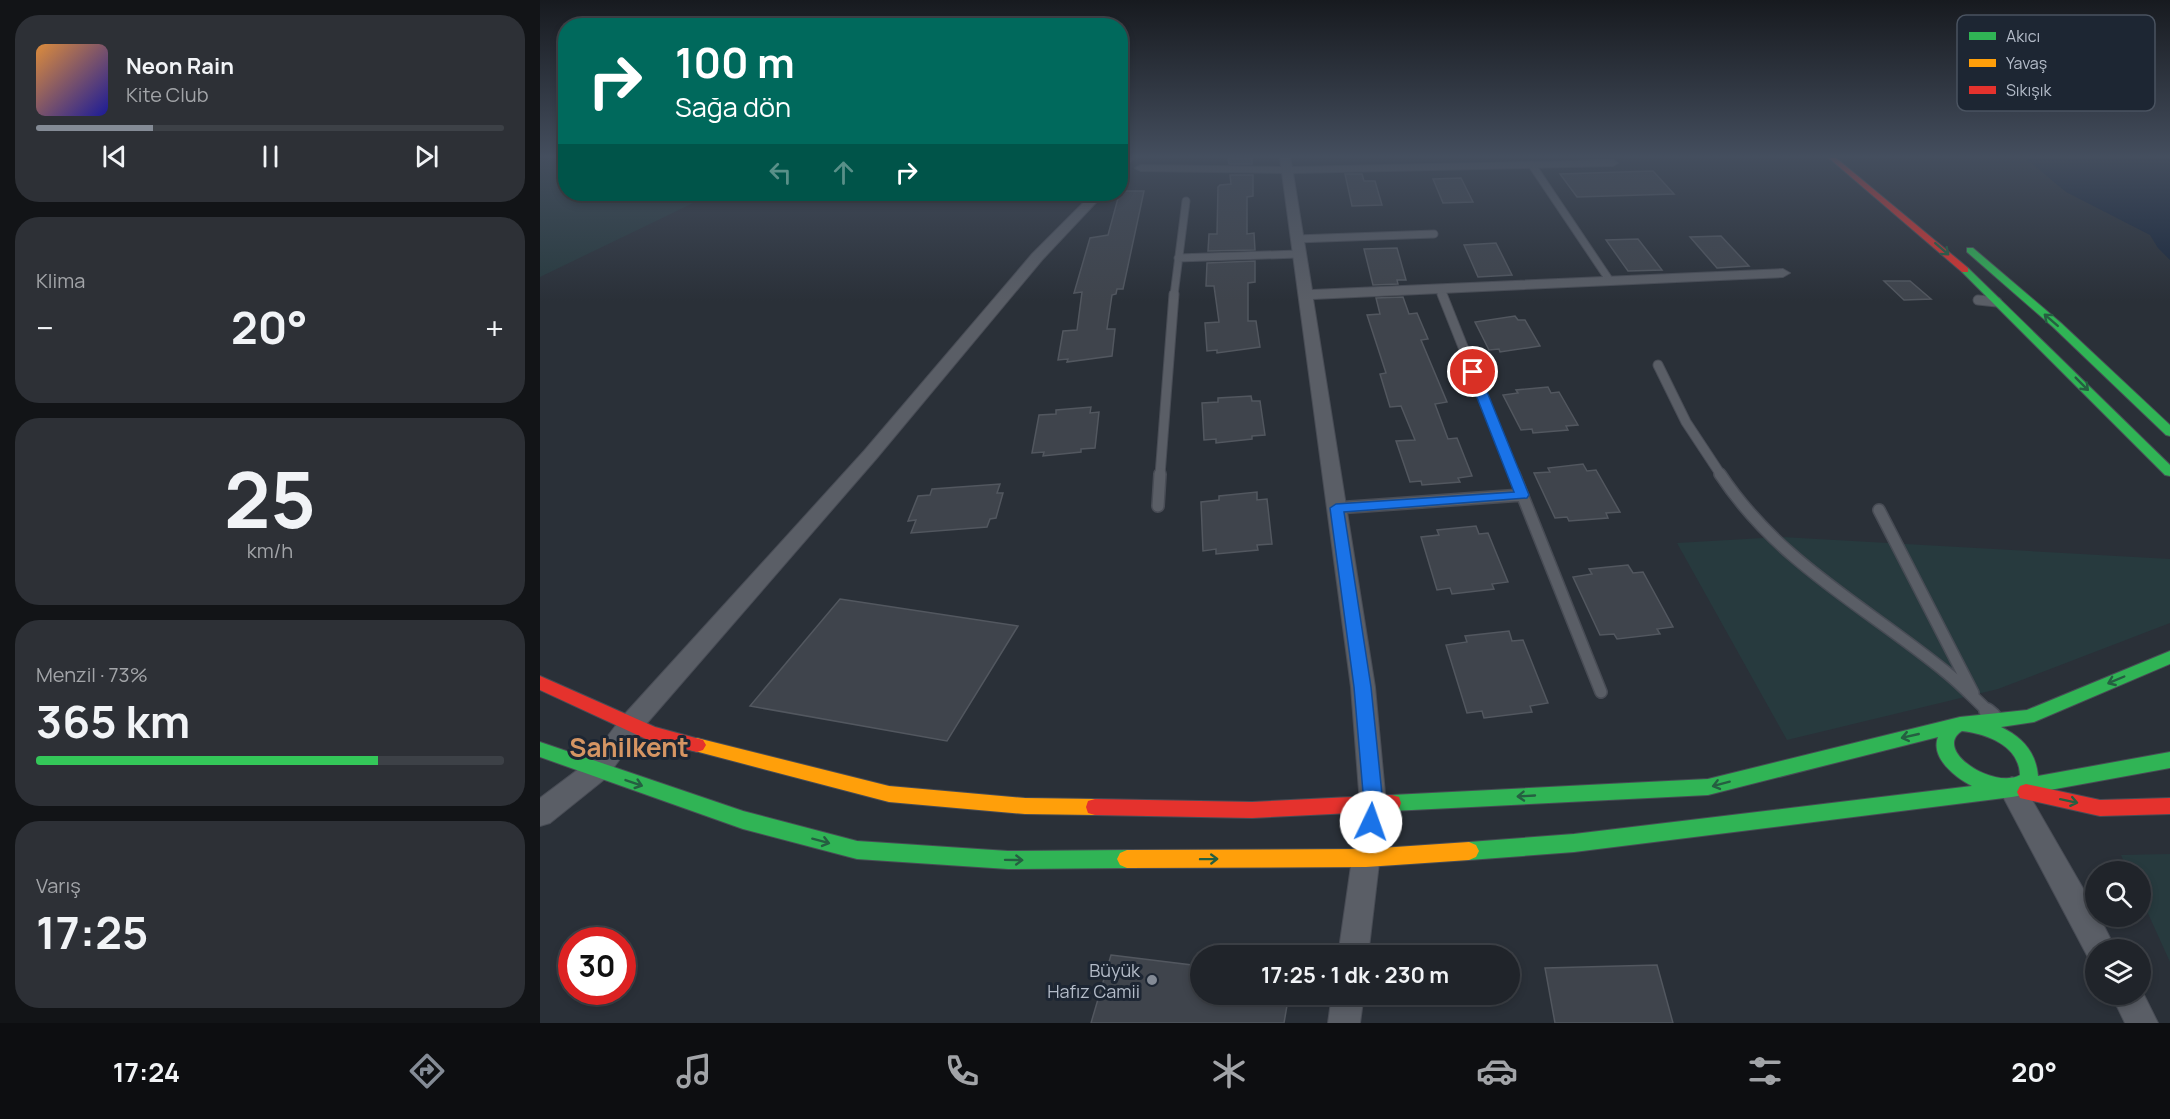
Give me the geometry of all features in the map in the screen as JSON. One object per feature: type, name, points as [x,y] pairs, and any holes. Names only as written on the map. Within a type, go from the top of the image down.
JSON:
[{"type":"main road","points":[[1890,206],[1939,246],[1998,302],[2170,472]]},
{"type":"main road","points":[[1962,244],[2057,325],[2170,432]]},
{"type":"main road","points":[[540,683],[652,734],[889,794],[1025,806],[1252,810],[1708,787],[1960,724],[2028,717],[2170,657]]},
{"type":"main road","points":[[2012,789],[2022,785],[2028,779],[2030,771],[2020,750],[1998,732],[1972,724],[1960,724],[1951,728],[1944,744],[1957,766],[1983,784],[2100,808],[2170,806]]},
{"type":"main road","points":[[540,749],[743,820],[857,850],[1008,860],[1366,858],[1574,843],[2012,789],[2170,760]]},
{"type":"street","points":[[540,814],[597,770],[632,723],[870,455],[1037,257],[1087,206]]},
{"type":"street","points":[[1292,206],[1363,687],[1373,804],[1354,945]]},
{"type":"street","points":[[1305,296],[1783,273]]},
{"type":"street","points":[[2012,789],[2096,939]]},
{"type":"street","points":[[1344,1023],[1346,1005]]},
{"type":"street","points":[[2133,1005],[2142,1023]]},
{"type":"lane","points":[[1158,506],[1178,258],[1185,206]]},
{"type":"lane","points":[[1559,206],[1610,281]]},
{"type":"lane","points":[[1178,258],[1434,234]]},
{"type":"lane","points":[[1440,289],[1601,692]]},
{"type":"lane","points":[[1978,300],[1998,302]]},
{"type":"lane","points":[[1658,364],[1686,422],[1740,504],[1803,567],[1946,672],[1997,720]]},
{"type":"lane","points":[[1336,508],[1522,495]]},
{"type":"lane","points":[[1879,510],[1977,702]]},
{"type":"green space","points":[[540,206],[688,206],[540,277]]},
{"type":"green space","points":[[1782,537],[2170,559],[2170,623],[1998,689],[1787,740],[1677,543]]},
{"type":"green space","points":[[2170,854],[2170,962],[2151,920],[2151,861],[2124,861],[2121,855]]},
{"type":"water","points":[[2093,206],[2170,206],[2170,260],[2158,248],[2150,235]]},
{"type":"building","points":[[1116,206],[1141,206],[1123,289],[1117,289],[1116,294],[1112,295],[1107,329],[1115,329],[1112,356],[1067,362],[1068,359],[1058,360],[1063,331],[1077,330],[1082,292],[1074,293],[1090,238],[1108,235]]},
{"type":"building","points":[[1218,206],[1247,206],[1247,234],[1254,233],[1255,250],[1208,251],[1209,234],[1217,234]]},
{"type":"building","points":[[1721,236],[1749,266],[1717,268],[1690,237]]},
{"type":"building","points":[[1638,239],[1662,270],[1628,271],[1606,240]]},
{"type":"building","points":[[1496,243],[1512,275],[1478,277],[1464,245]]},
{"type":"building","points":[[1397,248],[1406,280],[1397,280],[1398,284],[1373,285],[1364,249]]},
{"type":"building","points":[[1255,261],[1255,282],[1248,283],[1248,321],[1256,321],[1260,347],[1217,353],[1217,350],[1207,351],[1205,323],[1219,322],[1214,286],[1206,286],[1207,263]]},
{"type":"building","points":[[1884,281],[1910,281],[1931,299],[1904,300]]},
{"type":"building","points":[[1403,297],[1409,314],[1417,313],[1428,339],[1421,340],[1447,402],[1435,404],[1448,439],[1457,438],[1472,476],[1458,478],[1460,482],[1422,485],[1421,481],[1410,482],[1396,441],[1415,440],[1401,406],[1390,407],[1380,374],[1386,373],[1367,315],[1380,314],[1376,298]]},
{"type":"building","points":[[1515,316],[1518,320],[1525,320],[1540,346],[1500,352],[1499,349],[1489,350],[1475,322]]},
{"type":"building","points":[[1548,387],[1551,393],[1559,392],[1578,425],[1566,426],[1568,430],[1533,433],[1532,429],[1521,430],[1503,395],[1518,393],[1516,390]]},
{"type":"building","points":[[1251,396],[1252,401],[1260,401],[1265,435],[1252,436],[1252,439],[1216,443],[1216,439],[1204,440],[1202,403],[1218,402],[1218,398]]},
{"type":"building","points":[[1091,407],[1090,413],[1099,412],[1095,448],[1081,449],[1081,452],[1043,456],[1044,452],[1032,453],[1039,415],[1056,414],[1056,410]]},
{"type":"building","points":[[1583,464],[1587,471],[1596,470],[1620,512],[1606,513],[1608,518],[1569,521],[1567,517],[1555,518],[1534,473],[1550,472],[1548,468]]},
{"type":"building","points":[[1000,484],[997,493],[1003,493],[996,518],[990,519],[987,527],[911,533],[916,520],[908,521],[918,496],[930,495],[932,489]]},
{"type":"building","points":[[1257,492],[1257,500],[1267,499],[1272,544],[1257,545],[1258,550],[1216,554],[1216,549],[1203,551],[1201,502],[1219,500],[1219,496]]},
{"type":"building","points":[[1476,526],[1479,534],[1488,533],[1508,582],[1492,584],[1494,589],[1452,594],[1450,588],[1437,590],[1421,537],[1439,535],[1437,530]]},
{"type":"building","points":[[1628,565],[1633,573],[1643,572],[1673,627],[1657,629],[1660,634],[1617,639],[1614,634],[1600,635],[1573,577],[1592,574],[1589,569]]},
{"type":"building","points":[[840,599],[1018,626],[947,741],[750,706]]},
{"type":"building","points":[[1509,631],[1512,641],[1523,640],[1548,703],[1530,706],[1532,712],[1484,718],[1482,711],[1467,713],[1446,645],[1467,642],[1465,636]]},
{"type":"building","name":"Büyük Hafız Camii","points":[[1111,955],[1190,965],[1190,1005],[1287,1005],[1284,1023],[1091,1023]]},
{"type":"building","points":[[1657,965],[1673,1023],[1555,1023],[1545,968]]},
{"type":"traffic: fast","points":[[1970,250],[2057,325],[2170,432]]},
{"type":"traffic: fast","points":[[1965,270],[2170,472]]},
{"type":"traffic: fast","points":[[1392,803],[1708,787],[1960,724],[2028,717],[2170,657]]},
{"type":"traffic: fast","points":[[1960,724],[1984,728],[2007,738],[2024,755],[2029,779],[2017,786],[2002,788],[1986,784],[1957,766],[1948,754],[1944,743],[1948,732],[1960,724]]},
{"type":"traffic: fast","points":[[540,749],[743,820],[857,850],[1008,860],[1127,859]]},
{"type":"traffic: fast","points":[[1469,851],[1574,843],[2012,789],[2170,760]]},
{"type":"traffic: slow","points":[[697,745],[889,794],[1025,806],[1095,807]]},
{"type":"traffic: slow","points":[[1127,859],[1366,858],[1469,851]]},
{"type":"traffic: jam","points":[[1889,206],[1965,270]]},
{"type":"traffic: jam","points":[[540,683],[652,734],[697,745]]},
{"type":"traffic: jam","points":[[2026,792],[2100,808],[2170,806]]},
{"type":"traffic: jam","points":[[1095,807],[1252,810],[1392,803]]},
{"type":"place","name":"Büyük Hafız Camii","points":[[1152,980]]},
{"type":"district","name":"Sahilkent","points":[[629,747]]},
{"type":"route","points":[[1371,822],[1373,804],[1363,687],[1336,508],[1522,495],[1473,372]]}]
